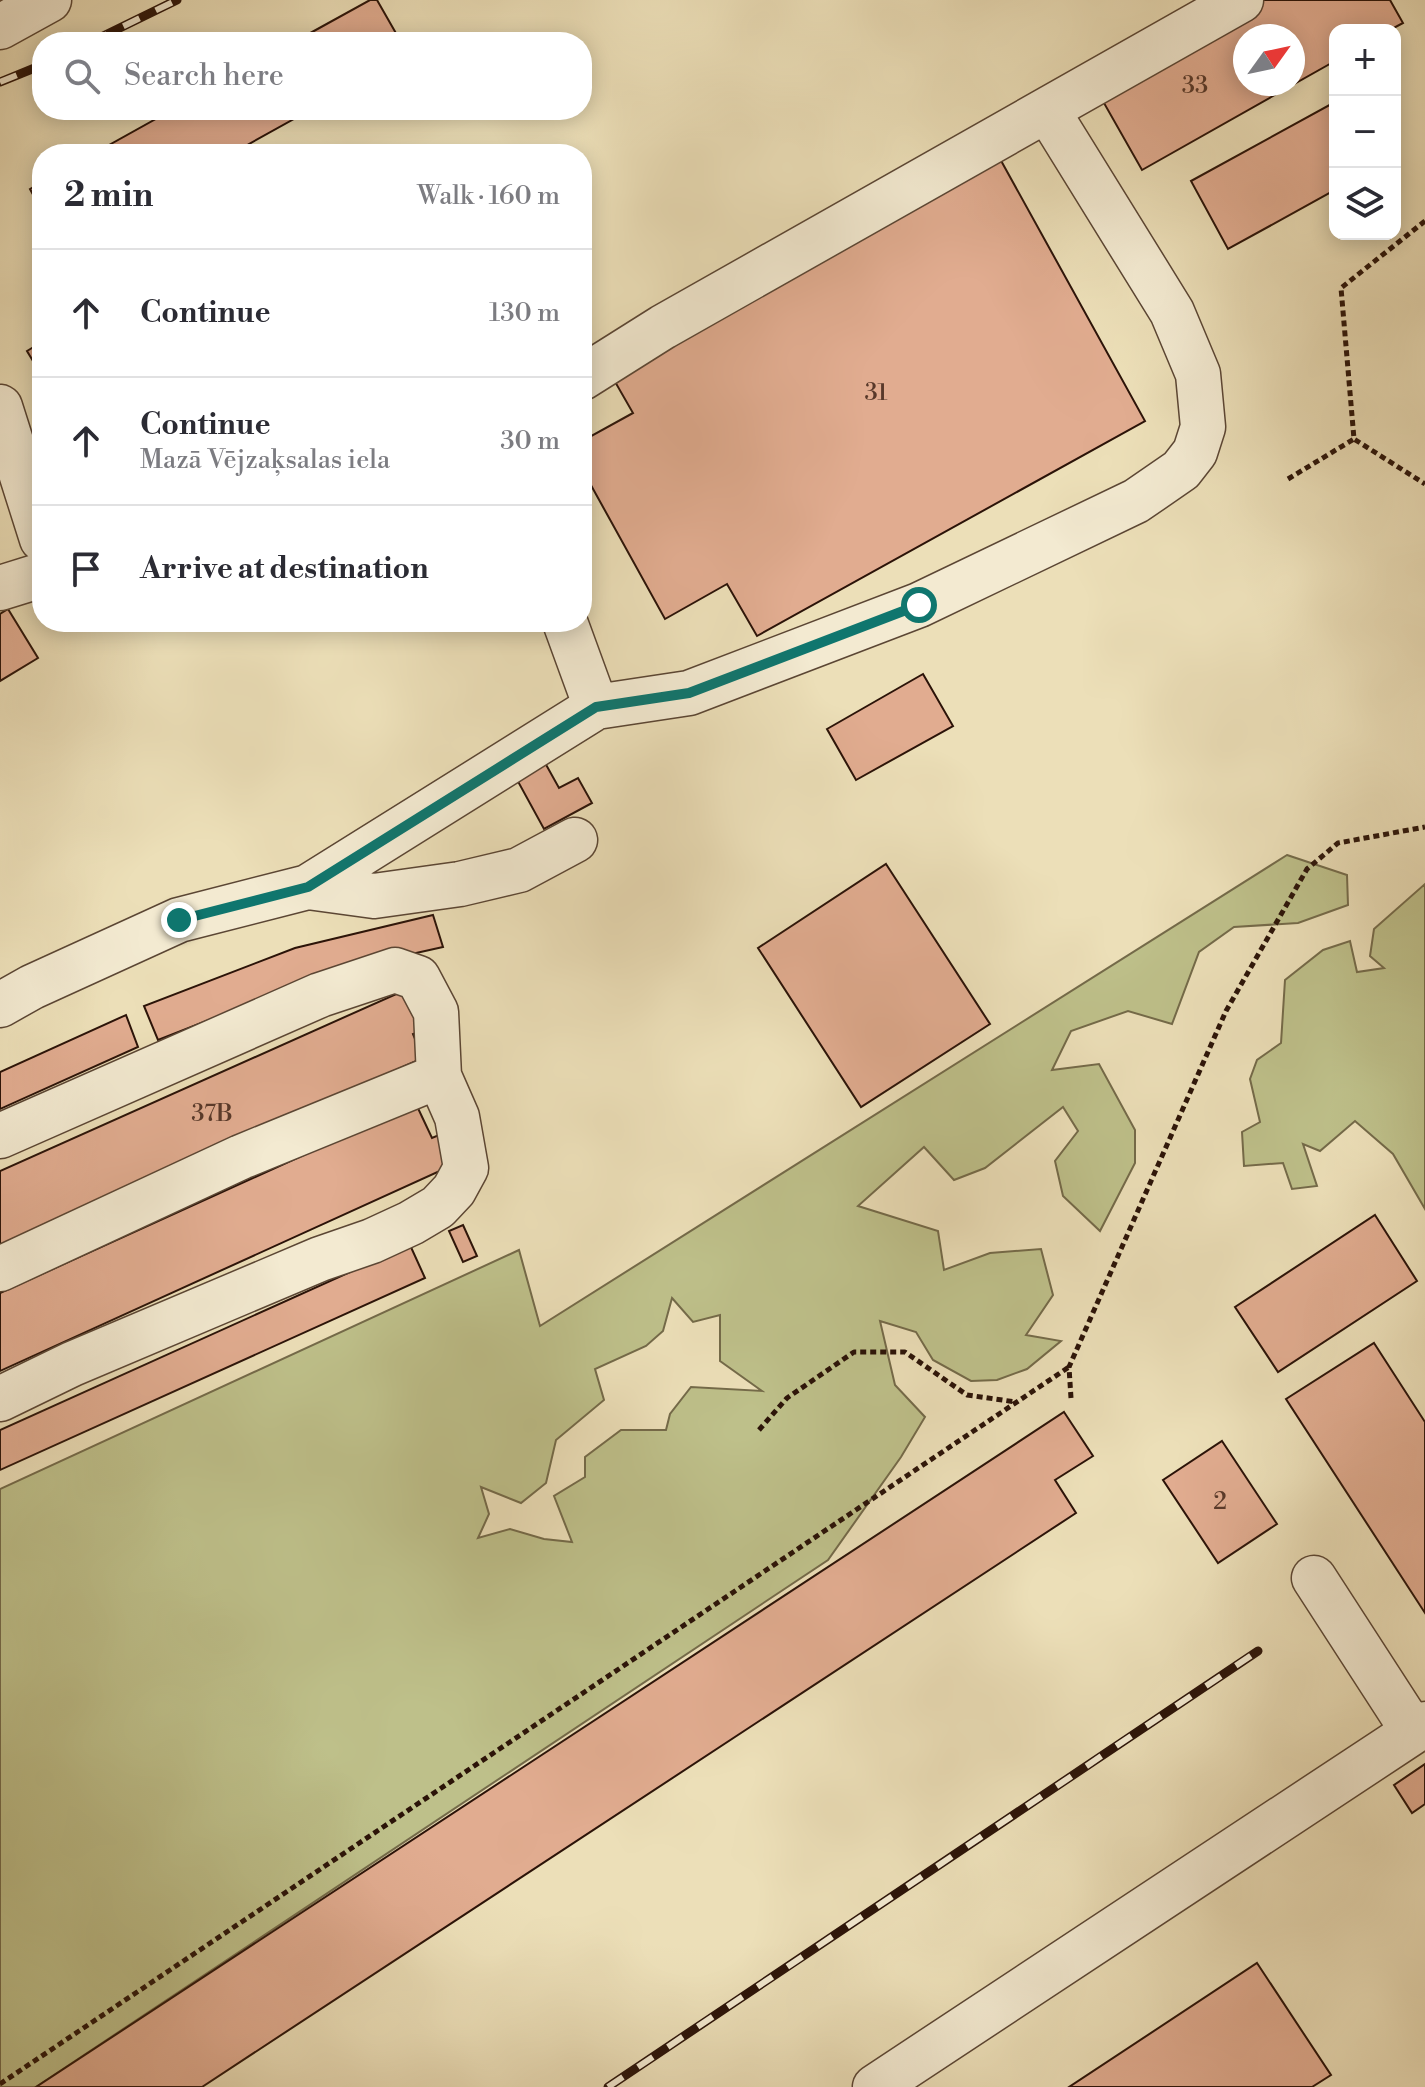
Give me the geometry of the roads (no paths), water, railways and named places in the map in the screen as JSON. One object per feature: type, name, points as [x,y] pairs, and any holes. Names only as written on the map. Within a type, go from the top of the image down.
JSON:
[{"type":"street","points":[[0,27],[49,0]]},
{"type":"street","points":[[592,372],[663,327],[1241,0]]},
{"type":"street","points":[[0,1005],[32,987],[179,920],[308,887],[596,707],[689,693],[919,605],[1136,501],[1181,470],[1195,452],[1203,427],[1198,374],[1172,312],[1047,110]]},
{"type":"street","points":[[0,407],[32,508]]},
{"type":"street","points":[[0,588],[32,578]]},
{"type":"street","points":[[569,632],[596,707]]},
{"type":"street","points":[[308,887],[374,896],[460,884],[519,870],[575,840]]},
{"type":"street","points":[[0,1136],[320,995],[395,970],[418,978],[436,1012],[439,1076],[457,1117],[466,1168],[454,1190],[438,1207],[411,1223],[72,1364],[0,1399]]},
{"type":"street","points":[[0,1269],[241,1157],[439,1076]]},
{"type":"street","points":[[875,2087],[1419,1728],[1314,1578]]},
{"type":"railway","points":[[111,32],[177,0]]},
{"type":"railway","points":[[0,82],[32,69]]},
{"type":"railway","points":[[608,2087],[1258,1651]]}]
